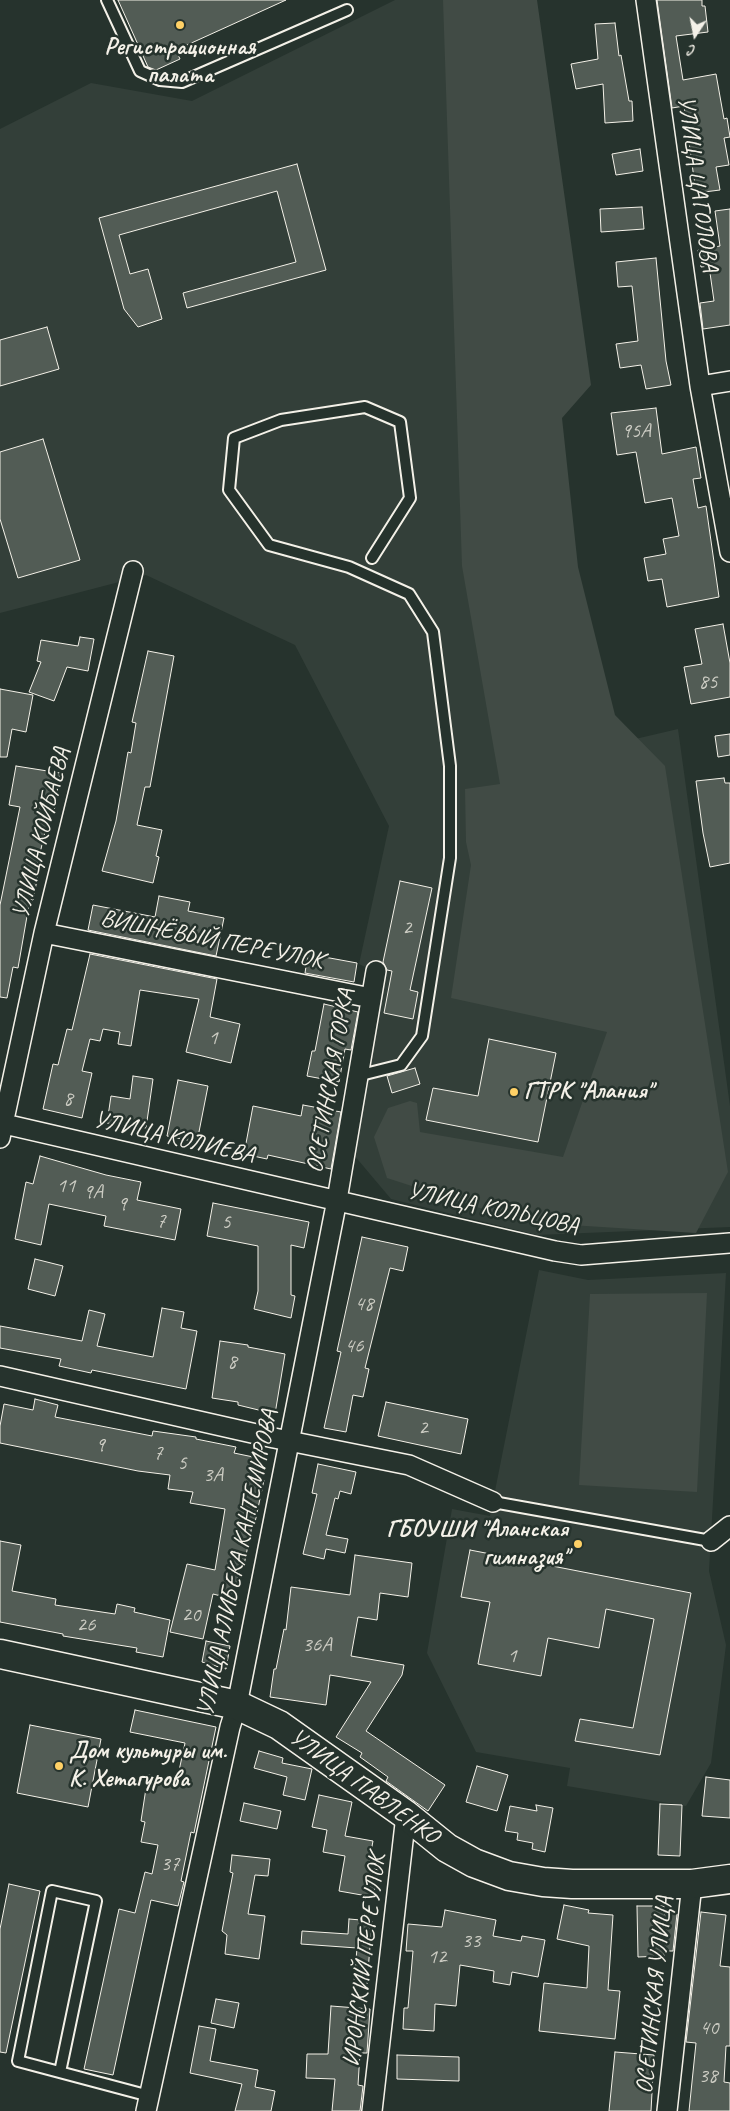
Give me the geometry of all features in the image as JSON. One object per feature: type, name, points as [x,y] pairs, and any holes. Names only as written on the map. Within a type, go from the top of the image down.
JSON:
[{"type":"main road","name":"УЛИЦА ПАВЛЕНКО","points":[[0,1654],[237,1705],[279,1725],[406,1815],[447,1848],[474,1863],[509,1876],[544,1882],[572,1884],[692,1884],[730,1879]]},
{"type":"street","name":"УЛИЦА ЦАГОЛОВА","points":[[646,0],[700,386],[730,552]]},
{"type":"street","points":[[700,386],[730,381]]},
{"type":"street","name":"УЛИЦА КОЙБАЕВА","points":[[1,1128],[44,933],[133,571]]},
{"type":"street","name":"ВИШНЁВЫЙ ПЕРЕУЛОК","points":[[44,933],[371,998]]},
{"type":"street","name":"ОСЕТИНСКАЯ ГОРКА","points":[[336,1200],[376,971]]},
{"type":"street","name":"УЛИЦА КОЛИЕВА","points":[[1,1128],[336,1200]]},
{"type":"street","name":"УЛИЦА КОЛЬЦОВА","points":[[336,1200],[555,1251],[581,1255],[730,1243]]},
{"type":"street","name":"УЛИЦА АЛИБЕКА КАНТЕМИРОВА","points":[[147,2103],[230,1727],[237,1705],[336,1200]]},
{"type":"street","points":[[0,1376],[288,1441],[409,1465],[493,1502]]},
{"type":"street","points":[[711,1541],[730,1526]]},
{"type":"street","name":"ИРОНСКИЙ ПЕРЕУЛОК","points":[[372,2111],[406,1815]]},
{"type":"street","name":"ОСЕТИНСКАЯ УЛИЦА","points":[[667,2111],[692,1884]]},
{"type":"lane","points":[[107,0],[140,71],[160,80],[182,82],[347,10]]},
{"type":"lane","points":[[357,1076],[401,1065],[422,1036],[450,858],[450,766],[433,632],[409,594],[349,567],[269,545],[229,490],[234,438],[281,420],[365,406],[400,422],[410,498],[372,558]]},
{"type":"lane","points":[[493,1502],[711,1541]]},
{"type":"lane","points":[[60,2072],[96,1901],[52,1891],[18,2061],[60,2072],[147,2103]]},
{"type":"shaded area","points":[[395,0],[458,0],[601,747],[678,729],[730,1106],[730,1227],[537,1235],[391,1199],[348,1148],[374,1012],[385,977],[359,964],[389,826],[295,645],[146,575],[0,613],[0,129],[91,83],[192,101]]},
{"type":"shaded area","points":[[443,0],[537,0],[591,385],[562,418],[578,567],[615,715],[665,766],[728,1172],[696,1233],[523,1222],[387,1178],[374,1137],[388,1108],[410,1101],[417,1103],[420,1132],[563,1157],[607,1032],[451,998],[471,865],[466,842],[465,789],[500,784],[462,566]]},
{"type":"shaded area","name":"ГБОУШИ \"Аланская гимназия\"","points":[[539,1270],[588,1280],[726,1273],[709,1571],[726,1645],[711,1763],[686,1806],[567,1786],[570,1768],[476,1752],[427,1653],[452,1509],[490,1516]]},
{"type":"shaded area","points":[[707,1293],[697,1492],[579,1485],[590,1294]]},
{"type":"building","name":"Регистрационная палата","points":[[118,0],[286,0],[176,50],[180,59],[156,70],[148,67]]},
{"type":"building","points":[[657,0],[702,0],[702,6],[705,6],[708,32],[676,36],[683,80],[716,74],[724,119],[727,118],[730,137],[724,138],[729,165],[716,167],[720,190],[696,193],[684,106],[672,108]]},
{"type":"building","points":[[615,23],[619,56],[621,55],[629,101],[632,101],[633,121],[605,123],[603,84],[576,89],[571,64],[598,59],[595,24]]},
{"type":"building","points":[[640,149],[643,171],[616,175],[612,154]]},
{"type":"building","points":[[297,164],[326,270],[187,308],[183,293],[296,262],[277,191],[119,235],[130,274],[148,269],[162,319],[138,327],[124,309],[99,218]]},
{"type":"building","points":[[642,207],[644,229],[601,232],[600,209]]},
{"type":"building","points":[[730,209],[730,325],[703,329],[700,303],[714,301],[709,266],[701,267],[698,250],[720,246],[715,211]]},
{"type":"building","points":[[656,258],[666,361],[671,385],[646,389],[641,365],[620,368],[616,344],[638,341],[632,286],[618,287],[616,262]]},
{"type":"building","points":[[47,327],[59,369],[0,386],[0,340]]},
{"type":"building","points":[[656,408],[662,454],[696,447],[701,478],[693,479],[698,508],[706,506],[719,597],[667,607],[662,579],[648,581],[644,558],[666,554],[663,539],[679,536],[672,498],[645,503],[636,452],[617,455],[611,413]]},
{"type":"building","points":[[43,439],[80,560],[18,578],[0,519],[0,452]]},
{"type":"building","points":[[723,624],[730,663],[730,697],[691,704],[684,667],[702,664],[695,629]]},
{"type":"building","points":[[80,637],[94,639],[88,671],[67,667],[54,701],[29,692],[41,662],[37,661],[41,640],[78,646]]},
{"type":"building","points":[[148,651],[174,656],[150,787],[145,787],[137,825],[162,830],[156,856],[159,857],[153,883],[102,871],[116,821],[128,752],[131,753],[136,723],[132,722]]},
{"type":"building","points":[[0,689],[33,695],[26,732],[12,729],[7,757],[0,757]]},
{"type":"building","points":[[730,734],[730,755],[718,757],[715,736]]},
{"type":"building","points":[[16,766],[60,773],[54,812],[50,811],[36,870],[39,870],[33,900],[30,899],[18,968],[13,967],[7,998],[0,997],[0,905],[20,807],[9,805]]},
{"type":"building","points":[[724,778],[725,783],[730,783],[730,863],[710,867],[696,781]]},
{"type":"building","points":[[400,881],[432,888],[410,990],[418,992],[413,1019],[384,1013],[392,971],[387,970],[383,962]]},
{"type":"building","points":[[159,896],[190,902],[188,911],[224,918],[216,956],[88,930],[93,905],[155,917]]},
{"type":"building","points":[[90,954],[217,979],[210,1017],[240,1024],[231,1063],[186,1052],[199,999],[140,990],[131,1046],[118,1044],[120,1032],[103,1029],[100,1041],[90,1039],[82,1071],[92,1073],[82,1118],[43,1109],[53,1064],[58,1065],[67,1029],[72,1030]]},
{"type":"building","points":[[308,954],[357,963],[354,982],[305,973]]},
{"type":"building","points":[[324,1004],[358,1012],[351,1050],[345,1049],[339,1082],[307,1076],[312,1051],[315,1051]]},
{"type":"building","name":"ГТРК \"Алания\"","points":[[489,1039],[556,1053],[538,1142],[426,1120],[433,1088],[478,1096]]},
{"type":"building","points":[[415,1068],[420,1084],[392,1093],[387,1076]]},
{"type":"building","points":[[133,1076],[153,1079],[146,1128],[107,1123],[111,1096],[130,1099]]},
{"type":"building","points":[[178,1080],[208,1086],[197,1142],[167,1136]]},
{"type":"building","points":[[303,1105],[341,1112],[331,1169],[268,1155],[267,1159],[244,1154],[253,1106],[301,1116]]},
{"type":"building","points":[[40,1156],[106,1175],[141,1182],[137,1200],[181,1209],[175,1240],[104,1226],[106,1216],[49,1204],[41,1245],[15,1239],[26,1182],[33,1184]]},
{"type":"building","points":[[213,1203],[309,1222],[304,1248],[291,1245],[291,1295],[295,1296],[291,1318],[254,1309],[258,1291],[258,1246],[207,1236]]},
{"type":"building","points":[[362,1237],[408,1247],[403,1271],[390,1268],[365,1368],[369,1369],[363,1397],[353,1395],[346,1432],[324,1428],[341,1352],[337,1351]]},
{"type":"building","points":[[35,1259],[63,1266],[55,1296],[28,1289]]},
{"type":"building","points":[[162,1308],[184,1312],[181,1328],[197,1331],[186,1389],[92,1370],[91,1373],[59,1366],[61,1359],[0,1348],[0,1326],[82,1341],[89,1310],[105,1314],[97,1346],[153,1357]]},
{"type":"building","points":[[220,1341],[248,1345],[248,1347],[285,1354],[275,1414],[238,1405],[238,1402],[212,1398]]},
{"type":"building","points":[[35,1399],[58,1405],[55,1417],[152,1436],[153,1431],[196,1437],[196,1439],[236,1447],[234,1453],[263,1459],[259,1478],[264,1480],[254,1527],[252,1526],[244,1565],[241,1565],[233,1599],[213,1594],[203,1639],[170,1632],[187,1564],[215,1570],[225,1509],[190,1503],[193,1492],[168,1489],[170,1475],[138,1471],[0,1443],[0,1426],[4,1404],[33,1410]]},
{"type":"building","points":[[386,1402],[468,1419],[461,1454],[378,1436]]},
{"type":"building","points":[[318,1464],[356,1472],[351,1494],[340,1491],[338,1499],[335,1498],[326,1535],[348,1539],[345,1553],[326,1549],[324,1559],[303,1554],[317,1494],[312,1493]]},
{"type":"building","points":[[0,1541],[21,1545],[12,1591],[56,1599],[55,1605],[115,1614],[117,1604],[135,1608],[134,1612],[170,1620],[163,1657],[136,1652],[137,1648],[63,1636],[63,1634],[0,1622]]},
{"type":"building","name":"ГБОУШИ \"Аланская гимназия\"","points":[[470,1550],[691,1593],[660,1755],[575,1741],[580,1719],[633,1728],[654,1619],[606,1609],[599,1648],[548,1638],[541,1676],[478,1664],[490,1602],[461,1597]]},
{"type":"building","points":[[355,1555],[412,1563],[408,1597],[380,1593],[377,1620],[358,1617],[351,1656],[404,1665],[402,1675],[366,1731],[445,1785],[428,1811],[386,1781],[388,1777],[360,1757],[362,1753],[336,1737],[371,1682],[330,1675],[326,1705],[270,1697],[274,1669],[276,1669],[284,1629],[286,1630],[291,1587],[350,1595]]},
{"type":"building","points":[[206,1641],[230,1646],[226,1669],[202,1662]]},
{"type":"building","points":[[135,1710],[216,1727],[194,1833],[191,1832],[181,1881],[184,1882],[178,1906],[151,1900],[113,2075],[84,2069],[119,1909],[135,1913],[145,1872],[152,1874],[158,1845],[141,1842],[145,1822],[141,1821],[148,1775],[177,1780],[185,1743],[130,1732]]},
{"type":"building","name":"Дом культуры им. К. Хетагурова","points":[[30,1725],[101,1739],[88,1807],[17,1793]]},
{"type":"building","points":[[259,1751],[283,1758],[282,1763],[312,1769],[305,1800],[283,1795],[287,1777],[254,1768]]},
{"type":"building","points":[[477,1766],[508,1775],[497,1811],[466,1802]]},
{"type":"building","points":[[706,1777],[730,1780],[730,1818],[702,1816]]},
{"type":"building","points":[[319,1795],[352,1802],[345,1836],[373,1841],[368,1868],[379,1870],[373,1897],[339,1891],[345,1856],[323,1852],[327,1830],[312,1827]]},
{"type":"building","points":[[244,1803],[281,1811],[277,1829],[240,1821]]},
{"type":"building","points":[[660,1804],[682,1805],[680,1856],[658,1855]]},
{"type":"building","points":[[536,1805],[553,1808],[545,1852],[532,1849],[533,1843],[517,1840],[518,1833],[505,1831],[510,1806],[537,1811]]},
{"type":"building","points":[[232,1855],[270,1859],[268,1876],[255,1875],[248,1914],[265,1916],[259,1959],[225,1954],[227,1935],[222,1931],[233,1873],[230,1872]]},
{"type":"building","points":[[9,1884],[40,1891],[6,2053],[0,2052],[0,1929]]},
{"type":"building","points":[[564,1905],[589,1910],[588,1913],[613,1915],[608,1990],[620,1991],[615,2039],[539,2031],[544,1983],[587,1988],[589,1946],[557,1939]]},
{"type":"building","points":[[637,1906],[664,1906],[664,1914],[677,1914],[673,1951],[664,1951],[664,1956],[638,1957]]},
{"type":"building","points":[[445,1910],[496,1920],[493,1936],[521,1941],[522,1936],[545,1940],[538,1977],[512,1972],[510,1985],[493,1982],[494,1971],[460,1965],[456,2006],[435,2004],[434,2031],[403,2029],[404,2008],[408,2008],[413,1951],[406,1951],[408,1924],[442,1927]]},
{"type":"building","points":[[701,1912],[726,1915],[720,1966],[730,1967],[730,2046],[726,2046],[724,2082],[730,2083],[730,2111],[689,2111],[696,2043],[686,2042]]},
{"type":"building","points":[[349,1919],[372,1921],[367,1984],[354,1983],[357,1948],[301,1944],[302,1931],[348,1934]]},
{"type":"building","points":[[216,1999],[239,2003],[234,2028],[211,2023]]},
{"type":"building","points":[[331,2006],[370,2009],[367,2053],[360,2053],[358,2085],[363,2086],[360,2111],[332,2111],[335,2079],[306,2078],[307,2054],[328,2054]]},
{"type":"building","points":[[199,2026],[216,2029],[210,2061],[258,2070],[255,2087],[275,2091],[271,2111],[235,2111],[242,2084],[190,2073]]},
{"type":"building","points":[[615,2052],[654,2055],[651,2111],[609,2111]]},
{"type":"building","points":[[397,2055],[459,2057],[459,2081],[397,2079]]},
{"type":"place","name":"Регистрационная палата","points":[[180,25]]},
{"type":"place","name":"ГТРК \"Алания\"","points":[[514,1092]]},
{"type":"place","name":"ГБОУШИ \"Аланская гимназия\"","points":[[578,1544]]},
{"type":"place","name":"Дом культуры им. К. Хетагурова","points":[[59,1766]]}]
